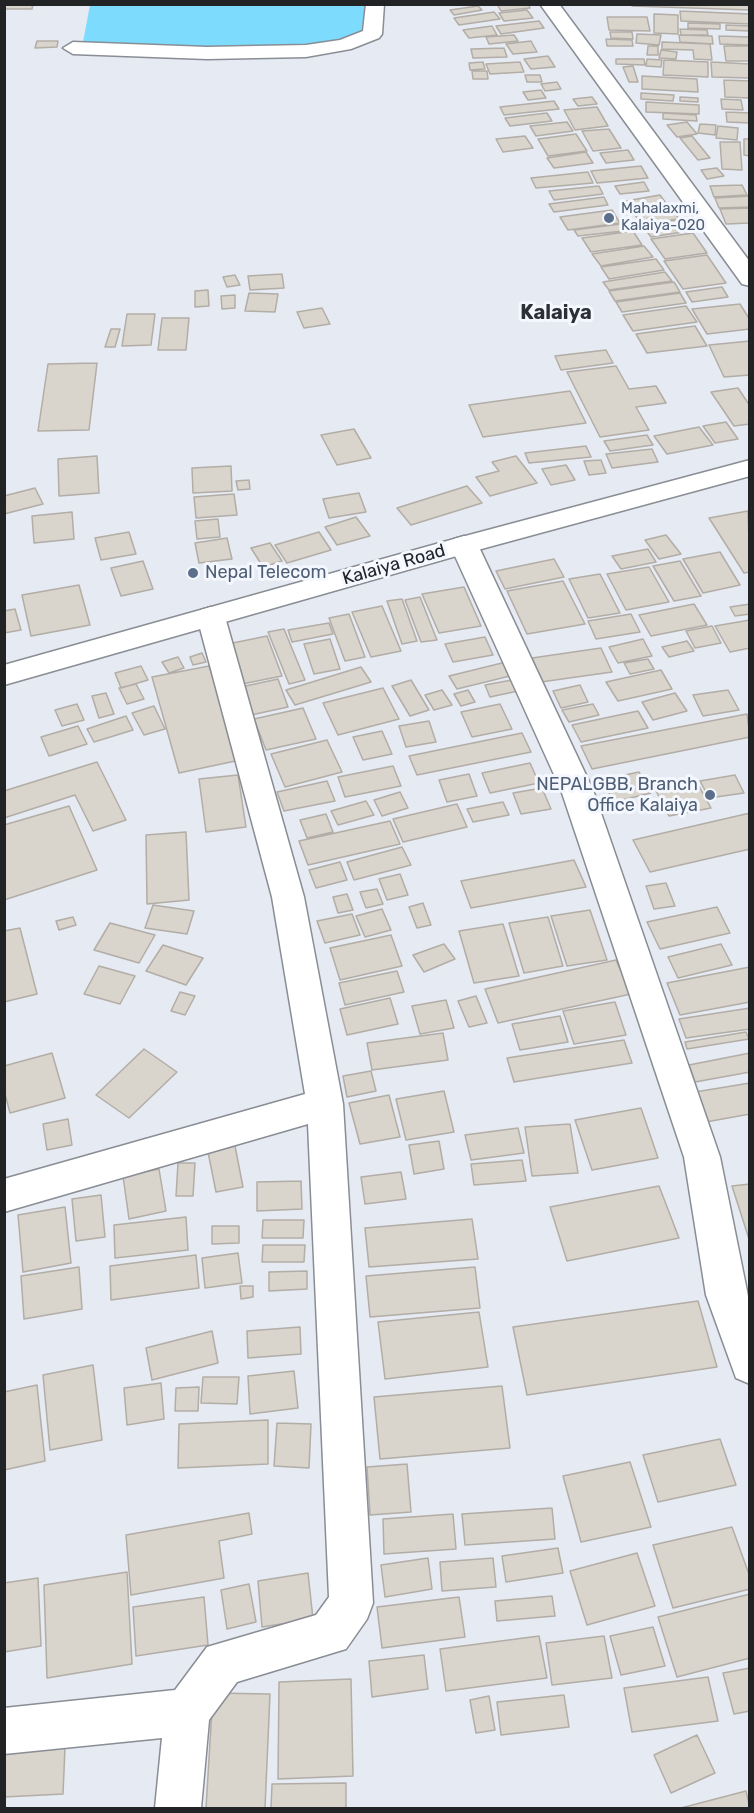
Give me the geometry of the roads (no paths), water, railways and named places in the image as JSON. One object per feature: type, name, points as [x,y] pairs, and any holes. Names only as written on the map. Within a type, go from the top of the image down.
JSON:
[{"type":"street","points":[[73,48],[207,53],[306,51],[344,45],[372,34],[375,4]]},
{"type":"street","points":[[549,4],[750,279]]},
{"type":"street","name":"Kalaiya Road","points":[[4,675],[464,545],[750,468]]},
{"type":"street","points":[[464,545],[577,790],[702,1157],[726,1295],[750,1365]]},
{"type":"street","points":[[178,1809],[187,1712],[223,1663],[330,1633],[351,1603],[325,1104],[288,897],[211,617]]},
{"type":"street","points":[[4,1196],[325,1104]]},
{"type":"street","points":[[4,1731],[187,1712]]},
{"type":"water","points":[[90,5],[369,5],[364,32],[324,44],[216,48],[83,42]]},
{"type":"place","name":"Mahalaxmi, Kalaiya-020","points":[[609,218]]},
{"type":"place","name":"Nepal Telecom","points":[[193,573]]},
{"type":"place","name":"NEPALGBB, Branch Office Kalaiya","points":[[710,795]]},
{"type":"district","name":"Kalaiya","points":[[556,313]]}]
